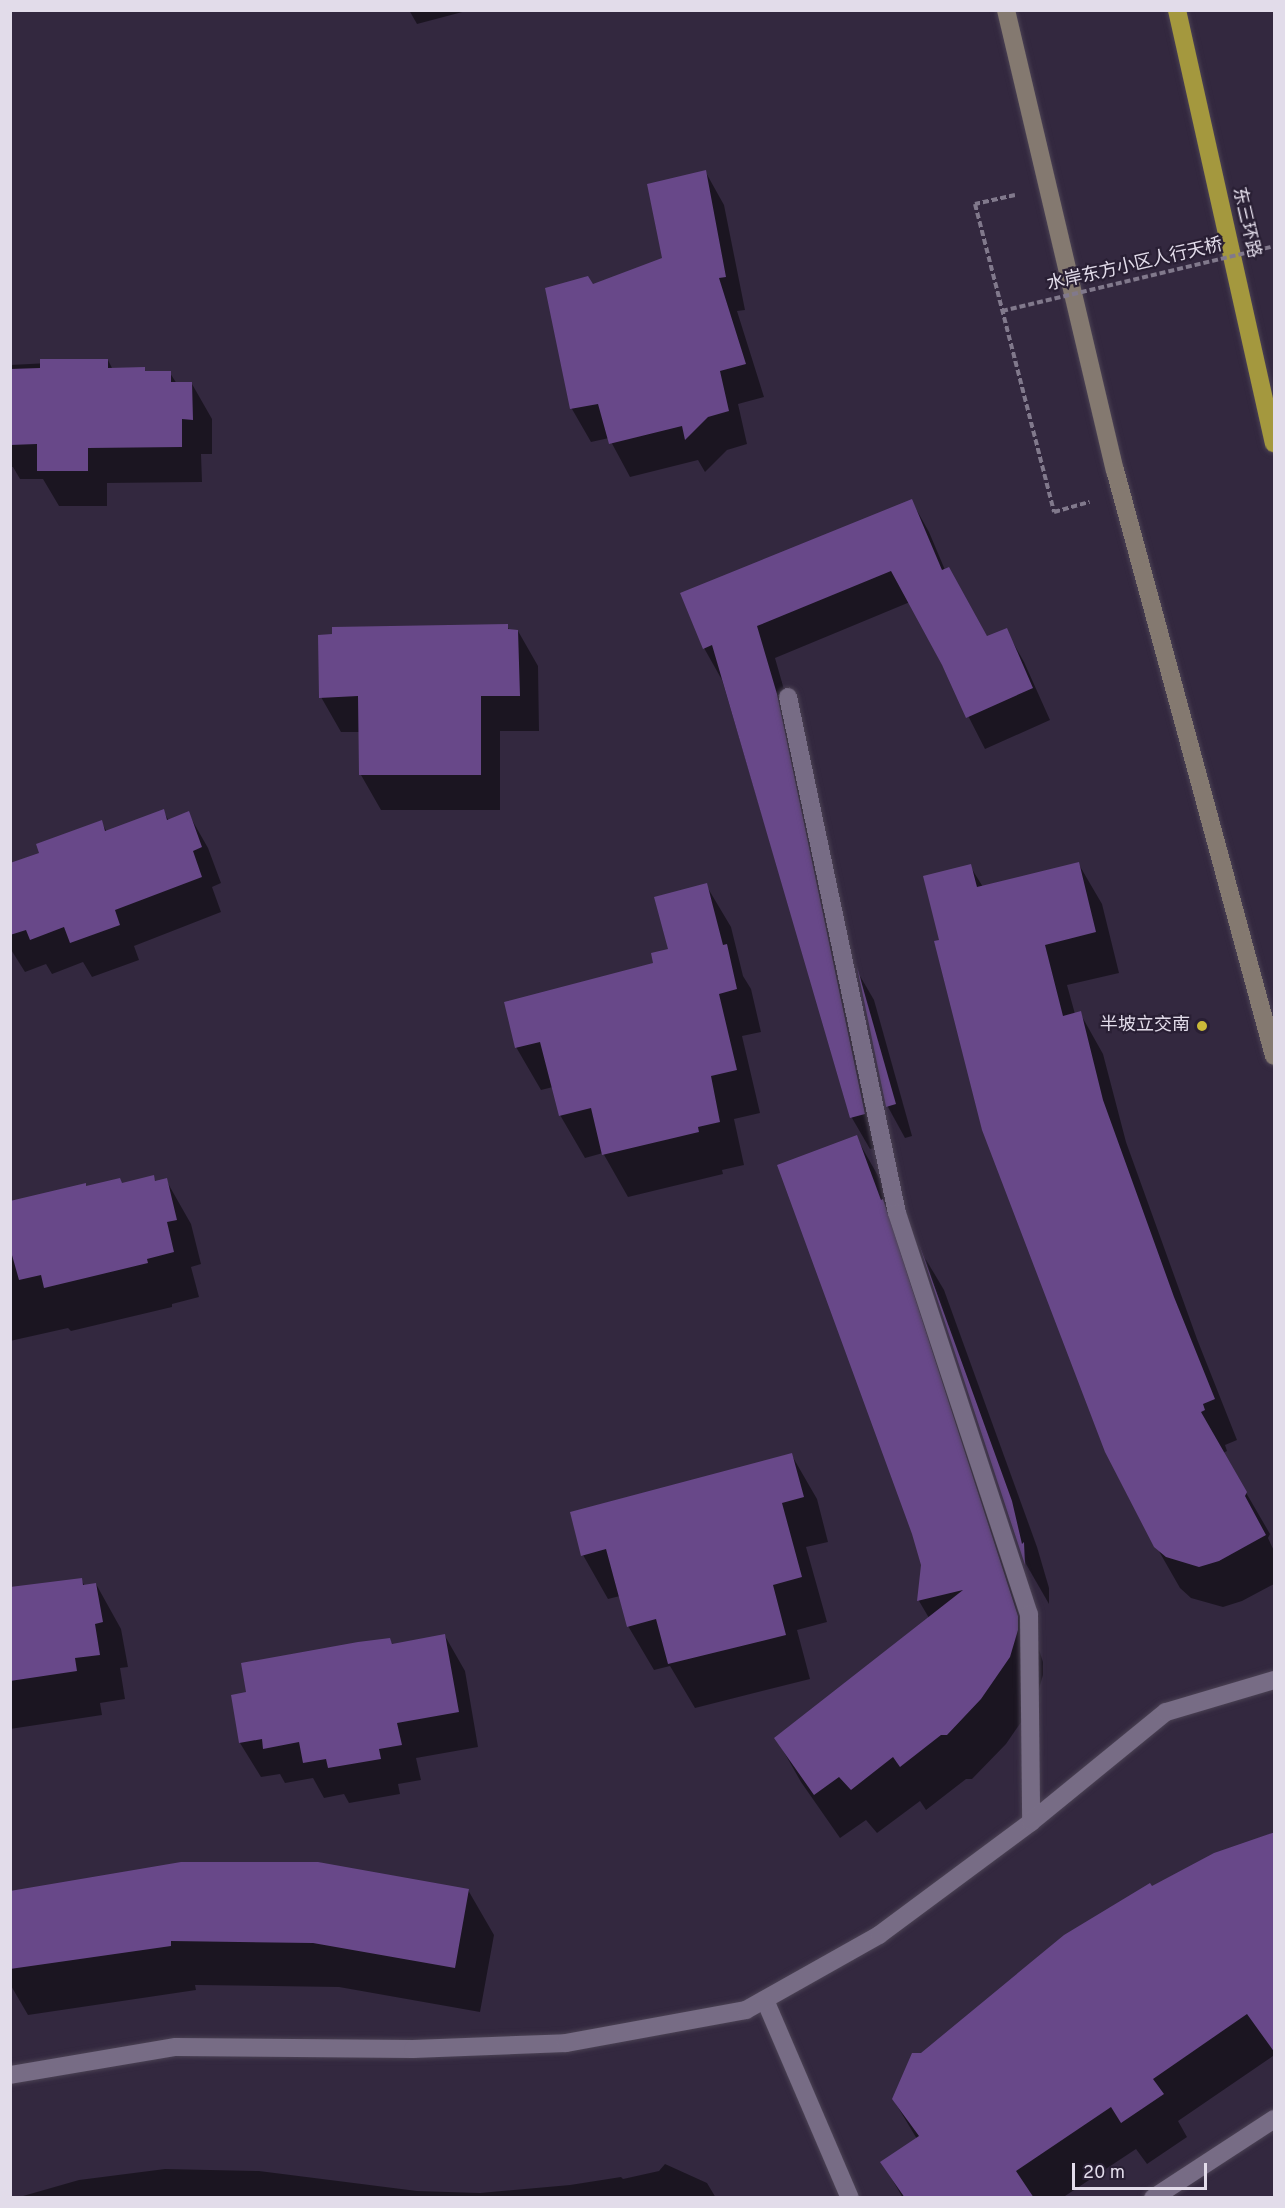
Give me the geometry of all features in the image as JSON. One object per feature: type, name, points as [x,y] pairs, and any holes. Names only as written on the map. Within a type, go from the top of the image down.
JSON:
[{"type":"highway","name":"东三环路","points":[[1178,10],[1275,443]]},
{"type":"main road","points":[[1006,10],[1115,470],[1275,1056]]},
{"type":"street","points":[[788,697],[897,1213],[1029,1614],[1031,1822]]},
{"type":"street","points":[[10,2075],[176,2047],[413,2049],[566,2043],[746,2010],[879,1935],[1031,1822],[1166,1712],[1275,1680]]},
{"type":"street","points":[[765,2000],[850,2198]]},
{"type":"street","points":[[1153,2198],[1275,2119]]},
{"type":"path","points":[[1048,187],[975,204],[1054,512]]},
{"type":"path","name":"水岸东方小区人行天桥","points":[[1002,311],[1275,246]]},
{"type":"building","points":[[706,170],[726,277],[719,278],[746,364],[720,371],[729,411],[708,417],[685,440],[682,426],[609,444],[598,404],[570,409],[545,288],[588,276],[593,284],[662,258],[647,184]]},
{"type":"building","points":[[40,359],[108,359],[108,368],[145,367],[145,371],[171,371],[171,382],[192,382],[193,420],[182,419],[182,447],[88,448],[88,471],[37,471],[37,444],[10,445],[10,369],[40,368]]},
{"type":"building","points":[[912,499],[942,570],[949,567],[987,636],[1007,628],[1033,688],[966,718],[942,665],[891,571],[757,626],[777,694],[865,1114],[850,1118],[712,645],[703,649],[680,593]]},
{"type":"building","points":[[508,624],[508,629],[518,630],[520,696],[481,696],[481,775],[359,775],[358,696],[319,698],[318,635],[332,634],[332,627]]},
{"type":"building","points":[[164,809],[167,820],[189,811],[202,847],[193,851],[202,877],[115,910],[120,925],[70,943],[64,927],[30,940],[26,930],[10,935],[10,863],[39,853],[36,844],[102,820],[105,831]]},
{"type":"building","points":[[1079,862],[1096,932],[1045,945],[1063,1016],[1081,1011],[1103,1100],[1174,1297],[1215,1399],[1203,1404],[1205,1410],[1201,1412],[1247,1492],[1245,1496],[1266,1535],[1219,1561],[1199,1567],[1166,1557],[1154,1547],[1105,1452],[982,1130],[934,941],[939,940],[923,876],[971,864],[977,887]]},
{"type":"building","points":[[707,883],[723,945],[727,944],[737,989],[719,994],[737,1070],[711,1076],[720,1122],[698,1127],[699,1132],[602,1155],[591,1108],[559,1116],[540,1042],[515,1048],[504,1002],[653,963],[651,953],[668,949],[654,897]]},
{"type":"building","points":[[857,967],[896,1104],[886,1107]]},
{"type":"building","points":[[857,1135],[881,1200],[883,1199],[1018,1616],[1018,1630],[1010,1657],[981,1699],[947,1735],[941,1735],[900,1767],[893,1757],[851,1790],[839,1777],[814,1795],[774,1738],[963,1590],[917,1601],[921,1565],[912,1534],[777,1165]]},
{"type":"building","points":[[154,1175],[155,1181],[167,1178],[177,1220],[167,1222],[174,1252],[147,1259],[148,1263],[44,1288],[41,1275],[19,1280],[10,1248],[10,1201],[86,1183],[86,1186],[120,1178],[122,1183]]},
{"type":"building","points":[[919,1244],[1012,1501],[1022,1544],[1024,1542],[1025,1565]]},
{"type":"building","points":[[792,1453],[804,1497],[782,1503],[802,1577],[773,1585],[786,1635],[668,1664],[656,1619],[627,1627],[606,1549],[581,1556],[570,1512]]},
{"type":"building","points":[[82,1578],[83,1585],[96,1583],[103,1622],[95,1624],[100,1655],[75,1658],[77,1671],[10,1681],[10,1587]]},
{"type":"building","points":[[445,1634],[459,1712],[397,1723],[402,1745],[379,1749],[381,1759],[328,1768],[326,1759],[303,1763],[299,1742],[263,1749],[262,1739],[239,1743],[231,1695],[246,1692],[241,1663],[358,1642],[390,1638],[392,1644]]},
{"type":"building","points":[[1275,1832],[1275,2053],[1247,2014],[1153,2079],[1164,2094],[1121,2123],[1111,2107],[1016,2171],[1034,2198],[905,2198],[880,2162],[919,2136],[892,2099],[912,2053],[921,2053],[1064,1935],[1150,1883],[1152,1886],[1214,1853]]},
{"type":"building","points":[[181,1862],[318,1862],[469,1889],[455,1968],[313,1943],[171,1941],[171,1946],[10,1969],[10,1891]]},
{"type":"place","name":"半坡立交南","points":[[1202,1026]]}]
